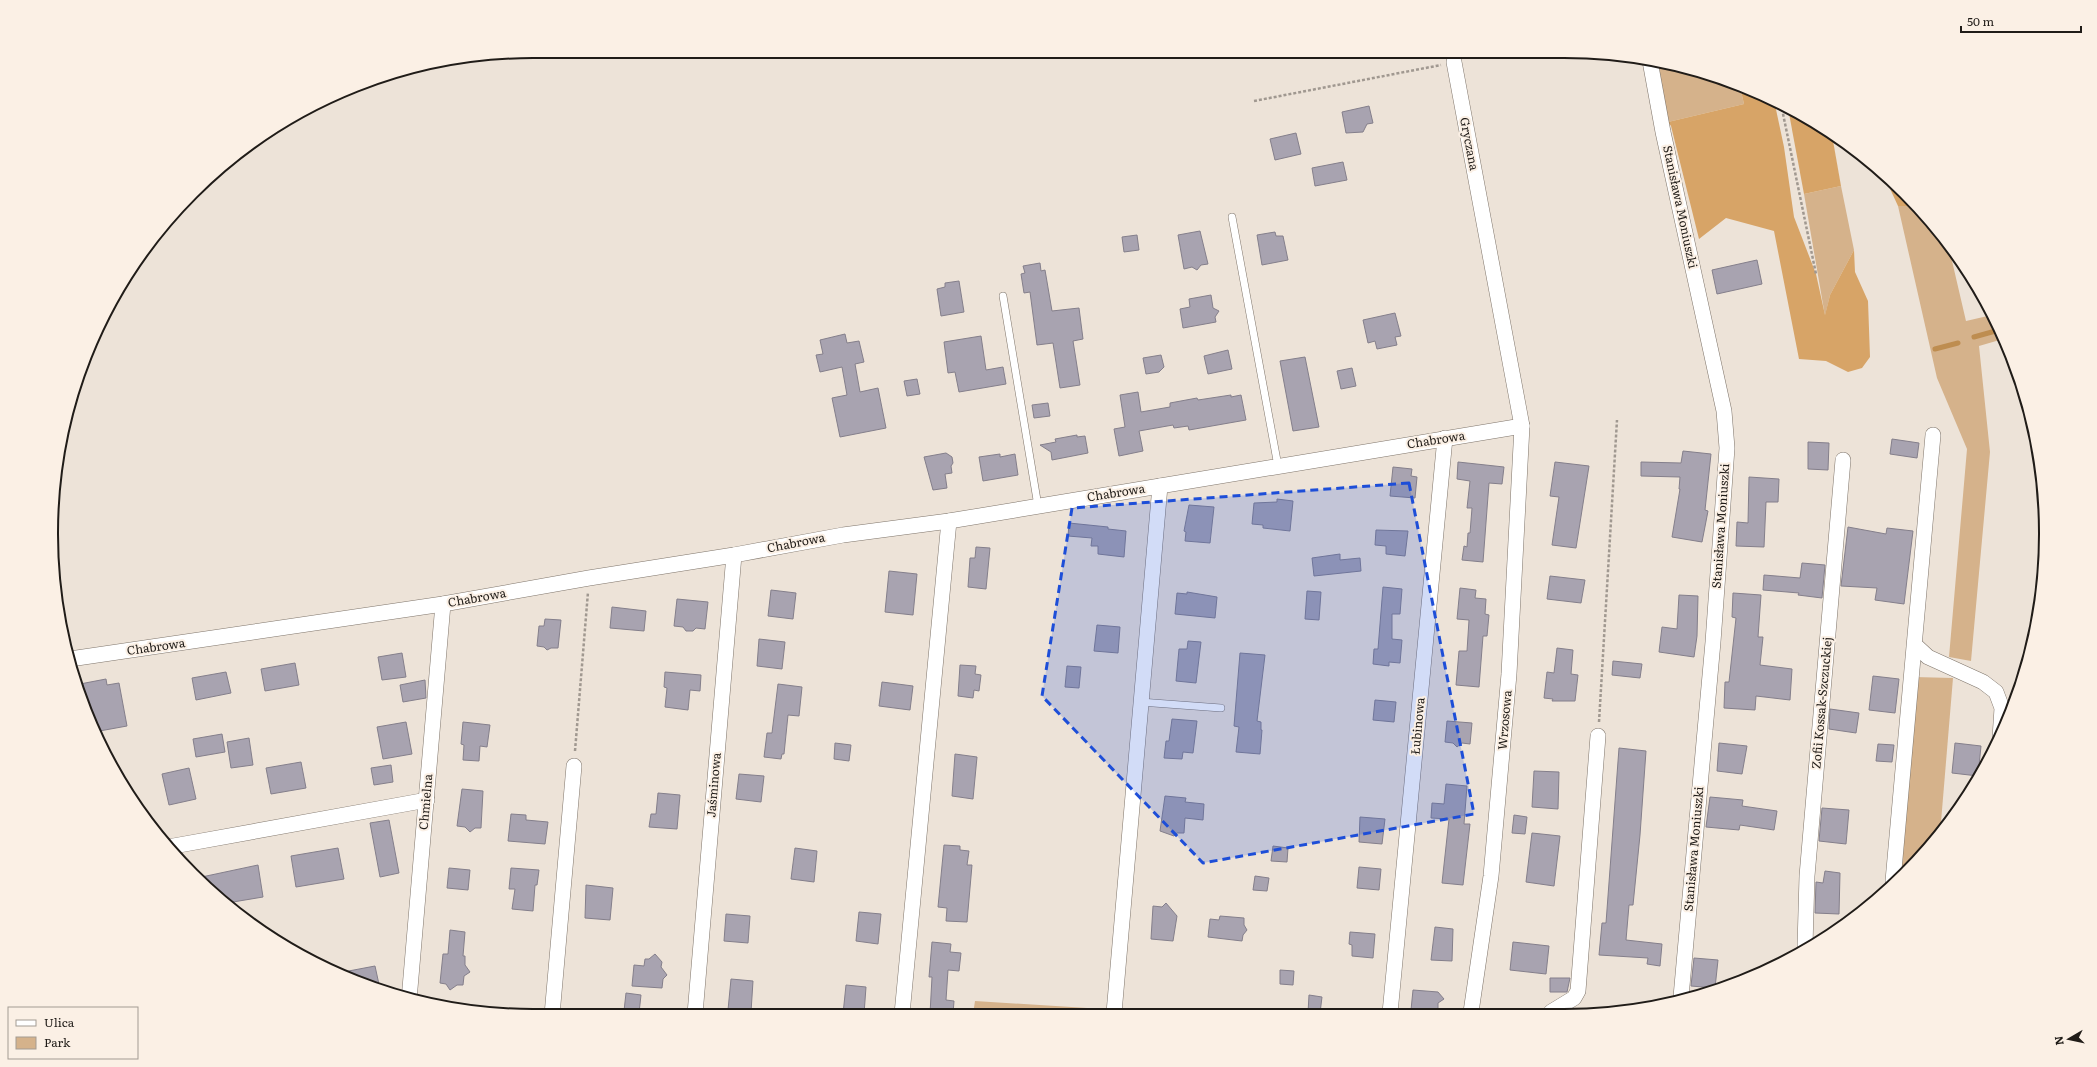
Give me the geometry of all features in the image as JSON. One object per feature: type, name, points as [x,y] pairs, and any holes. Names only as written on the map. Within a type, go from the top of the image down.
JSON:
[{"type":"street","name":"Gryczana","points":[[1454,62],[1522,426]]},
{"type":"street","name":"Stanisława Moniuszki","points":[[1651,66],[1663,132],[1724,411],[1727,448],[1713,642],[1681,994]]},
{"type":"street","name":"Chabrowa","points":[[74,658],[443,604],[590,578],[734,555],[843,534],[949,521],[1522,426]]},
{"type":"street","name":"Wrzosowa","points":[[1471,1009],[1493,861],[1508,674],[1522,426]]},
{"type":"street","points":[[1893,876],[1933,435]]},
{"type":"street","name":"Łubinowa","points":[[1390,1009],[1445,438]]},
{"type":"street","name":"Zofii Kossak-Szczuckiej","points":[[1805,943],[1807,876],[1843,460]]},
{"type":"street","points":[[1114,1009],[1160,486]]},
{"type":"street","points":[[902,1009],[949,521]]},
{"type":"street","name":"Jaśminowa","points":[[695,1009],[734,555]]},
{"type":"street","name":"Chmielna","points":[[410,993],[443,604]]},
{"type":"street","points":[[1915,645],[1935,661],[1983,682],[1996,692],[2002,708],[2001,719]]},
{"type":"street","points":[[1556,1009],[1574,998],[1578,991],[1598,736]]},
{"type":"street","points":[[553,1009],[574,766]]},
{"type":"street","points":[[175,846],[427,800]]},
{"type":"lane","points":[[1232,217],[1278,466]]},
{"type":"lane","points":[[1003,296],[1038,506]]},
{"type":"lane","points":[[1140,702],[1221,708]]},
{"type":"path","points":[[1254,101],[1454,62]]},
{"type":"path","points":[[1783,112],[1816,274]]},
{"type":"path","points":[[1598,736],[1617,420]]},
{"type":"path","points":[[574,766],[590,578]]},
{"type":"highlighted area","points":[[1409,483],[1474,814],[1203,863],[1042,696],[1072,508]]},
{"type":"green space","points":[[1656,67],[1687,74],[1741,93],[1744,104],[1668,122]]},
{"type":"green space","points":[[1841,186],[1854,250],[1830,295],[1825,316],[1804,194]]},
{"type":"green space","points":[[1898,206],[1908,206],[1951,259],[1966,321],[1986,316],[1998,341],[1979,346],[1990,452],[1971,661],[1949,657],[1967,449],[1937,378]]},
{"type":"green space","points":[[1914,677],[1953,678],[1941,823],[1900,870]]},
{"type":"green space","points":[[975,1001],[1103,1009],[974,1009]]},
{"type":"shaded area","points":[[1741,93],[1776,108],[1784,147],[1794,217],[1816,274],[1825,315],[1830,295],[1854,250],[1855,272],[1868,301],[1870,357],[1862,368],[1848,372],[1826,361],[1799,359],[1774,231],[1726,218],[1699,239],[1671,126],[1668,122],[1744,104]]},
{"type":"shaded area","points":[[1789,116],[1833,142],[1841,186],[1804,194]]},
{"type":"shaded area","points":[[1889,187],[1908,206],[1898,206]]},
{"type":"building","points":[[1369,106],[1373,123],[1367,124],[1363,132],[1346,133],[1342,112]]},
{"type":"building","points":[[1296,133],[1301,154],[1275,160],[1270,139]]},
{"type":"building","points":[[1343,162],[1347,180],[1315,186],[1312,168]]},
{"type":"building","points":[[1200,231],[1208,264],[1201,265],[1197,270],[1192,267],[1184,269],[1178,235]]},
{"type":"building","points":[[1275,232],[1276,236],[1283,236],[1288,260],[1262,265],[1257,235]]},
{"type":"building","points":[[1137,235],[1139,250],[1124,252],[1122,237]]},
{"type":"building","points":[[1757,260],[1762,284],[1717,294],[1712,270]]},
{"type":"building","points":[[1040,263],[1041,271],[1045,270],[1052,311],[1079,308],[1083,339],[1073,341],[1080,385],[1060,388],[1053,343],[1037,345],[1030,292],[1024,293],[1021,274],[1025,273],[1023,266]]},
{"type":"building","points":[[959,281],[964,312],[941,316],[937,289],[945,287],[945,283]]},
{"type":"building","points":[[1211,295],[1213,308],[1219,311],[1215,317],[1216,322],[1183,328],[1180,309],[1190,307],[1189,299]]},
{"type":"building","points":[[1395,313],[1401,336],[1395,337],[1397,345],[1377,349],[1375,341],[1368,343],[1363,320]]},
{"type":"building","points":[[845,334],[847,343],[859,341],[864,362],[855,364],[860,392],[878,388],[886,428],[840,437],[832,398],[847,395],[842,367],[820,372],[816,355],[823,354],[820,340]]},
{"type":"building","points":[[981,336],[986,370],[1003,367],[1006,384],[959,392],[955,372],[948,373],[944,342]]},
{"type":"building","points":[[1228,350],[1232,369],[1208,374],[1204,356]]},
{"type":"building","points":[[1161,355],[1164,367],[1159,372],[1146,374],[1143,358]]},
{"type":"building","points":[[1305,357],[1319,427],[1293,431],[1280,361]]},
{"type":"building","points":[[1352,368],[1356,386],[1341,389],[1337,371]]},
{"type":"building","points":[[917,379],[920,394],[907,396],[904,381]]},
{"type":"building","points":[[1138,392],[1141,412],[1170,407],[1170,403],[1197,398],[1198,400],[1241,395],[1246,420],[1189,430],[1188,426],[1174,428],[1173,425],[1139,431],[1143,451],[1119,456],[1114,429],[1125,427],[1120,395]]},
{"type":"building","points":[[1048,403],[1050,416],[1034,418],[1032,405]]},
{"type":"building","points":[[1077,435],[1077,437],[1085,436],[1088,453],[1052,460],[1051,452],[1040,445],[1056,442],[1055,439]]},
{"type":"building","points":[[1892,439],[1919,443],[1917,458],[1890,454]]},
{"type":"building","points":[[1808,442],[1829,443],[1828,470],[1808,469]]},
{"type":"building","points":[[1683,451],[1711,454],[1705,510],[1708,511],[1702,542],[1672,537],[1680,489],[1680,477],[1641,476],[1641,462],[1681,463]]},
{"type":"building","points":[[946,453],[952,457],[953,463],[951,466],[952,473],[945,474],[947,488],[933,490],[924,457]]},
{"type":"building","points":[[1000,454],[1000,457],[1015,454],[1018,475],[983,481],[979,457]]},
{"type":"building","points":[[1458,462],[1504,467],[1502,484],[1489,483],[1483,562],[1462,560],[1464,546],[1467,547],[1468,533],[1470,533],[1472,508],[1467,508],[1470,481],[1457,479]]},
{"type":"building","points":[[1555,462],[1589,466],[1576,548],[1552,545],[1559,497],[1550,496]]},
{"type":"building","points":[[1393,467],[1412,469],[1411,476],[1417,477],[1415,498],[1390,496]]},
{"type":"building","points":[[1749,477],[1779,479],[1778,502],[1766,502],[1764,547],[1736,546],[1737,522],[1748,523]]},
{"type":"building","points":[[1277,499],[1293,501],[1290,531],[1263,528],[1263,525],[1252,524],[1254,503],[1277,502]]},
{"type":"building","points":[[1189,505],[1214,507],[1210,543],[1185,541],[1186,532],[1184,531]]},
{"type":"building","points":[[1069,523],[1108,527],[1108,529],[1126,531],[1124,557],[1098,554],[1098,546],[1091,546],[1092,538],[1068,536]]},
{"type":"building","points":[[1848,527],[1886,534],[1887,528],[1913,531],[1904,604],[1875,600],[1877,588],[1841,586]]},
{"type":"building","points":[[1376,530],[1408,531],[1405,556],[1386,554],[1386,546],[1375,545]]},
{"type":"building","points":[[976,547],[990,548],[986,589],[968,587],[970,558],[975,558]]},
{"type":"building","points":[[1340,554],[1340,560],[1360,558],[1361,571],[1314,576],[1312,558]]},
{"type":"building","points":[[1802,563],[1825,565],[1822,598],[1798,595],[1799,593],[1763,590],[1764,575],[1800,578]]},
{"type":"building","points":[[889,571],[917,574],[913,615],[885,612]]},
{"type":"building","points":[[1550,576],[1585,580],[1581,603],[1547,599]]},
{"type":"building","points":[[1383,587],[1402,589],[1400,614],[1392,614],[1392,639],[1402,640],[1400,663],[1389,662],[1389,666],[1373,664],[1374,649],[1378,649]]},
{"type":"building","points":[[1460,588],[1476,590],[1475,598],[1486,599],[1485,614],[1489,615],[1487,636],[1483,636],[1479,687],[1456,685],[1459,651],[1467,651],[1469,620],[1457,619]]},
{"type":"building","points":[[771,590],[796,593],[793,619],[768,616]]},
{"type":"building","points":[[1307,591],[1321,592],[1319,620],[1305,619]]},
{"type":"building","points":[[1187,592],[1217,597],[1215,618],[1175,614],[1177,593],[1187,594]]},
{"type":"building","points":[[1733,593],[1761,595],[1758,637],[1763,637],[1760,665],[1792,669],[1790,700],[1756,696],[1755,710],[1724,708],[1725,682],[1729,682],[1736,618],[1732,617]]},
{"type":"building","points":[[1679,595],[1698,596],[1697,636],[1694,657],[1659,652],[1662,627],[1677,629]]},
{"type":"building","points":[[677,599],[708,602],[705,629],[696,628],[693,631],[686,631],[683,627],[674,626]]},
{"type":"building","points":[[612,607],[646,611],[644,631],[610,628]]},
{"type":"building","points":[[545,619],[561,620],[558,648],[551,648],[547,650],[544,647],[537,646],[539,626],[544,626]]},
{"type":"building","points":[[1097,625],[1120,627],[1118,653],[1094,651]]},
{"type":"building","points":[[759,639],[785,642],[782,669],[757,666]]},
{"type":"building","points":[[1188,641],[1201,642],[1196,683],[1176,681],[1179,649],[1187,649]]},
{"type":"building","points":[[1557,648],[1573,650],[1571,674],[1578,675],[1575,701],[1552,701],[1553,699],[1544,698],[1547,672],[1554,673]]},
{"type":"building","points":[[402,653],[406,677],[382,680],[378,657]]},
{"type":"building","points":[[1240,653],[1265,655],[1257,721],[1261,722],[1262,730],[1260,754],[1236,752],[1239,727],[1234,726]]},
{"type":"building","points":[[1613,661],[1642,664],[1640,678],[1612,675]]},
{"type":"building","points":[[295,663],[299,685],[265,691],[261,669]]},
{"type":"building","points":[[960,665],[976,666],[975,674],[981,675],[979,691],[974,690],[973,698],[958,696]]},
{"type":"building","points":[[1067,666],[1081,667],[1079,688],[1065,687]]},
{"type":"building","points":[[226,672],[231,693],[196,700],[192,678]]},
{"type":"building","points":[[665,672],[701,675],[700,691],[690,690],[688,710],[665,707],[667,688],[664,687]]},
{"type":"building","points":[[1873,676],[1899,679],[1895,713],[1869,710]]},
{"type":"building","points":[[106,679],[107,685],[119,683],[127,726],[101,731],[82,684]]},
{"type":"building","points":[[425,680],[426,698],[403,702],[400,685]]},
{"type":"building","points":[[882,682],[913,686],[910,710],[879,706]]},
{"type":"building","points":[[778,684],[802,687],[799,716],[788,715],[784,754],[782,754],[781,759],[764,757],[767,733],[772,733]]},
{"type":"building","points":[[1375,700],[1396,702],[1394,722],[1373,720]]},
{"type":"building","points":[[1830,709],[1859,713],[1856,733],[1829,729]]},
{"type":"building","points":[[1172,719],[1197,721],[1193,753],[1183,752],[1182,759],[1164,758],[1166,741],[1169,741]]},
{"type":"building","points":[[1447,721],[1472,723],[1470,744],[1462,743],[1457,747],[1453,743],[1445,742]]},
{"type":"building","points":[[406,722],[412,754],[383,759],[377,727]]},
{"type":"building","points":[[463,722],[490,725],[487,747],[480,746],[479,761],[463,760],[464,745],[461,744]]},
{"type":"building","points":[[222,734],[225,752],[196,757],[193,739]]},
{"type":"building","points":[[249,738],[253,765],[231,768],[227,742]]},
{"type":"building","points":[[835,743],[851,745],[849,761],[834,759]]},
{"type":"building","points":[[1719,743],[1747,746],[1742,774],[1717,771]]},
{"type":"building","points":[[1955,743],[1981,746],[1979,763],[1972,775],[1952,773]]},
{"type":"building","points":[[1878,744],[1894,745],[1892,762],[1876,761]]},
{"type":"building","points":[[1619,748],[1646,751],[1633,905],[1629,905],[1626,940],[1662,944],[1660,966],[1647,964],[1648,958],[1599,955],[1602,923],[1606,923]]},
{"type":"building","points":[[955,754],[977,757],[973,799],[952,796]]},
{"type":"building","points":[[301,762],[306,788],[271,794],[266,768]]},
{"type":"building","points":[[391,765],[393,782],[374,785],[371,768]]},
{"type":"building","points":[[189,768],[196,799],[169,805],[162,774]]},
{"type":"building","points":[[1534,771],[1559,772],[1558,809],[1532,807]]},
{"type":"building","points":[[739,774],[764,776],[761,802],[736,799]]},
{"type":"building","points":[[1446,784],[1467,786],[1464,824],[1470,824],[1463,885],[1442,883],[1449,819],[1431,818],[1432,803],[1444,804]]},
{"type":"building","points":[[462,789],[483,791],[481,828],[475,828],[470,832],[465,827],[457,826]]},
{"type":"building","points":[[658,793],[680,795],[677,829],[649,827],[651,814],[656,814]]},
{"type":"building","points":[[1165,796],[1186,798],[1185,802],[1204,804],[1203,820],[1185,818],[1184,833],[1177,833],[1174,836],[1160,831]]},
{"type":"building","points":[[1710,797],[1743,800],[1742,806],[1777,811],[1774,830],[1740,825],[1739,830],[1706,827]]},
{"type":"building","points":[[1822,808],[1849,810],[1846,844],[1819,841]]},
{"type":"building","points":[[511,814],[526,815],[526,820],[548,822],[545,844],[508,841]]},
{"type":"building","points":[[1514,815],[1527,817],[1525,834],[1512,833]]},
{"type":"building","points":[[1360,817],[1385,819],[1382,844],[1359,842]]},
{"type":"building","points":[[389,820],[399,873],[380,877],[370,823]]},
{"type":"building","points":[[1532,833],[1560,836],[1554,886],[1526,882]]},
{"type":"building","points":[[944,845],[960,846],[960,850],[969,851],[967,865],[972,865],[967,922],[946,921],[947,908],[938,907]]},
{"type":"building","points":[[1273,846],[1288,848],[1287,862],[1271,861]]},
{"type":"building","points":[[338,848],[344,879],[296,887],[291,856]]},
{"type":"building","points":[[795,848],[817,851],[814,882],[791,879]]},
{"type":"building","points":[[258,865],[263,897],[233,902],[204,876]]},
{"type":"building","points":[[1359,867],[1381,869],[1379,890],[1357,888]]},
{"type":"building","points":[[449,868],[470,870],[468,890],[447,888]]},
{"type":"building","points":[[511,868],[539,870],[537,885],[535,885],[533,911],[512,909],[515,889],[509,889]]},
{"type":"building","points":[[1825,871],[1840,873],[1839,914],[1815,913],[1816,882],[1823,883]]},
{"type":"building","points":[[1255,876],[1269,878],[1267,891],[1253,890]]},
{"type":"building","points":[[586,885],[613,888],[610,920],[585,918]]},
{"type":"building","points":[[1166,903],[1177,916],[1173,941],[1151,939],[1153,906],[1162,907]]},
{"type":"building","points":[[859,912],[881,914],[878,944],[856,941]]},
{"type":"building","points":[[726,914],[750,916],[748,943],[724,941]]},
{"type":"building","points":[[1220,916],[1244,918],[1244,925],[1247,930],[1243,935],[1242,941],[1208,937],[1210,919],[1219,920]]},
{"type":"building","points":[[1435,927],[1453,929],[1452,961],[1431,960]]},
{"type":"building","points":[[450,930],[465,932],[463,956],[465,956],[465,965],[470,972],[464,976],[463,985],[457,985],[450,990],[446,984],[440,983],[443,954],[448,954]]},
{"type":"building","points":[[1350,932],[1375,934],[1373,958],[1352,956],[1352,945],[1349,944]]},
{"type":"building","points":[[932,942],[951,944],[950,952],[961,953],[959,971],[948,970],[946,1000],[954,1001],[953,1009],[930,1009],[932,977],[929,977]]},
{"type":"building","points":[[1513,942],[1549,946],[1546,974],[1510,970]]},
{"type":"building","points":[[655,954],[662,962],[661,967],[667,975],[663,979],[662,988],[632,986],[634,965],[644,966],[645,959],[649,959]]},
{"type":"building","points":[[1694,958],[1718,960],[1715,984],[1706,987],[1691,986]]},
{"type":"building","points":[[375,966],[379,983],[352,973],[348,971]]},
{"type":"building","points":[[1280,970],[1294,971],[1293,985],[1280,984]]},
{"type":"building","points":[[1550,978],[1570,978],[1567,992],[1550,992]]},
{"type":"building","points":[[731,979],[753,981],[751,1009],[728,1009]]},
{"type":"building","points":[[846,985],[866,987],[864,1009],[844,1009]]},
{"type":"building","points":[[1413,990],[1438,992],[1444,999],[1438,1003],[1438,1009],[1411,1009]]},
{"type":"building","points":[[626,993],[641,995],[639,1009],[624,1009]]},
{"type":"building","points":[[1309,995],[1322,997],[1320,1009],[1308,1009]]},
{"type":"waterway","points":[[1974,337],[1994,331]]},
{"type":"waterway","points":[[1935,349],[1958,343]]}]
